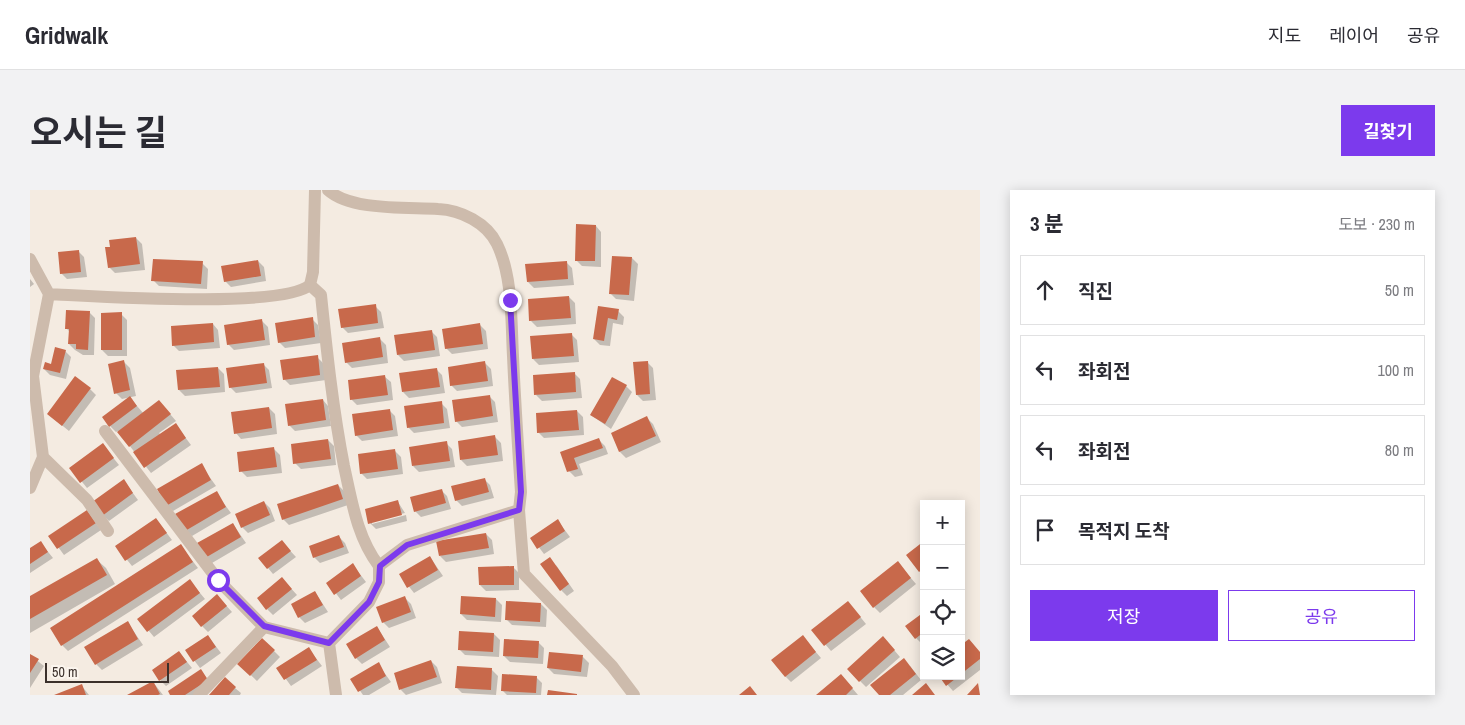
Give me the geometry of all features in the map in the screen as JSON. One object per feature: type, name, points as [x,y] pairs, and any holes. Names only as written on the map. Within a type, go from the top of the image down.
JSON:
[{"type":"street","points":[[49,294],[151,299],[262,297],[304,291],[310,286],[315,190]]},
{"type":"street","points":[[328,190],[344,200],[358,204],[443,209],[461,213],[487,231],[497,243],[504,264],[510,300],[521,492],[519,510],[524,574],[612,666],[634,695]]},
{"type":"street","points":[[30,259],[49,294],[33,376],[43,457],[30,488]]},
{"type":"street","points":[[310,286],[321,295],[334,415],[352,502],[361,536],[380,566],[379,582],[369,602],[329,643]]},
{"type":"street","points":[[106,431],[218,580],[264,626],[329,643]]},
{"type":"street","points":[[43,457],[87,500],[108,531]]},
{"type":"street","points":[[380,566],[407,545],[519,510]]},
{"type":"street","points":[[199,695],[264,626]]},
{"type":"street","points":[[329,643],[336,695]]},
{"type":"building","points":[[576,224],[596,225],[595,261],[575,261]]},
{"type":"building","points":[[136,237],[140,264],[108,268],[105,247],[110,247],[109,240]]},
{"type":"building","points":[[79,250],[81,272],[60,274],[58,252]]},
{"type":"building","points":[[612,256],[632,257],[629,295],[609,294]]},
{"type":"building","points":[[153,259],[203,261],[201,284],[151,281]]},
{"type":"building","points":[[258,260],[261,276],[224,282],[221,266]]},
{"type":"building","points":[[567,261],[568,279],[527,282],[525,264]]},
{"type":"building","points":[[569,296],[571,318],[529,321],[528,299]]},
{"type":"building","points":[[376,304],[378,323],[341,328],[338,309]]},
{"type":"building","points":[[598,306],[619,309],[617,320],[608,318],[604,341],[593,339]]},
{"type":"building","points":[[66,310],[90,311],[88,350],[76,349],[76,344],[68,344],[69,329],[65,329]]},
{"type":"building","points":[[122,312],[122,350],[101,350],[101,313]]},
{"type":"building","points":[[313,317],[315,337],[278,343],[275,323]]},
{"type":"building","points":[[262,319],[265,340],[227,345],[224,325]]},
{"type":"building","points":[[213,323],[214,342],[172,346],[171,326]]},
{"type":"building","points":[[480,323],[483,344],[445,349],[442,329]]},
{"type":"building","points":[[432,330],[435,350],[397,355],[394,335]]},
{"type":"building","points":[[572,333],[574,356],[532,359],[530,336]]},
{"type":"building","points":[[380,337],[383,357],[345,363],[342,343]]},
{"type":"building","points":[[55,347],[66,350],[60,373],[43,369],[45,362],[51,364]]},
{"type":"building","points":[[318,355],[320,375],[283,380],[280,360]]},
{"type":"building","points":[[124,360],[130,390],[114,394],[108,364]]},
{"type":"building","points":[[485,361],[488,381],[450,386],[448,367]]},
{"type":"building","points":[[648,361],[650,394],[636,395],[633,362]]},
{"type":"building","points":[[264,363],[267,383],[229,388],[226,368]]},
{"type":"building","points":[[218,367],[220,387],[178,390],[176,370]]},
{"type":"building","points":[[437,368],[440,387],[402,392],[399,373]]},
{"type":"building","points":[[575,372],[576,392],[534,395],[533,375]]},
{"type":"building","points":[[385,375],[388,395],[350,400],[348,380]]},
{"type":"building","points":[[75,376],[91,388],[62,426],[47,414]]},
{"type":"building","points":[[612,377],[627,385],[605,424],[590,415]]},
{"type":"building","points":[[490,395],[493,416],[455,422],[452,400]]},
{"type":"building","points":[[130,396],[137,406],[109,427],[102,417]]},
{"type":"building","points":[[323,399],[326,420],[288,426],[285,404]]},
{"type":"building","points":[[159,400],[171,414],[129,447],[117,432]]},
{"type":"building","points":[[442,401],[444,423],[407,428],[404,406]]},
{"type":"building","points":[[269,407],[272,428],[234,434],[231,412]]},
{"type":"building","points":[[390,409],[393,430],[355,436],[352,414]]},
{"type":"building","points":[[577,410],[579,430],[537,433],[536,413]]},
{"type":"building","points":[[647,416],[656,436],[619,452],[611,433]]},
{"type":"building","points":[[176,423],[186,438],[144,468],[133,452]]},
{"type":"building","points":[[495,435],[498,455],[460,460],[458,441]]},
{"type":"building","points":[[599,438],[603,448],[574,458],[578,469],[567,472],[560,452]]},
{"type":"building","points":[[328,439],[331,459],[293,464],[291,444]]},
{"type":"building","points":[[447,441],[450,461],[412,466],[409,447]]},
{"type":"building","points":[[103,443],[114,458],[80,483],[69,468]]},
{"type":"building","points":[[274,447],[277,467],[239,472],[237,452]]},
{"type":"building","points":[[395,449],[398,469],[360,474],[358,454]]},
{"type":"building","points":[[202,463],[211,480],[166,506],[157,489]]},
{"type":"building","points":[[485,478],[489,492],[455,501],[451,486]]},
{"type":"building","points":[[124,479],[133,493],[102,516],[92,502]]},
{"type":"building","points":[[338,484],[343,499],[282,520],[277,504]]},
{"type":"building","points":[[442,489],[446,503],[414,512],[410,497]]},
{"type":"building","points":[[217,491],[226,507],[185,531],[175,514]]},
{"type":"building","points":[[398,500],[402,515],[368,524],[365,509]]},
{"type":"building","points":[[264,501],[270,515],[241,528],[235,514]]},
{"type":"building","points":[[87,510],[96,523],[57,549],[48,536]]},
{"type":"building","points":[[156,518],[167,533],[125,561],[115,546]]},
{"type":"building","points":[[558,519],[565,531],[537,549],[530,538]]},
{"type":"building","points":[[233,523],[241,537],[205,558],[197,543]]},
{"type":"building","points":[[486,533],[489,548],[439,556],[436,541]]},
{"type":"building","points":[[339,535],[344,547],[313,558],[309,546]]},
{"type":"building","points":[[282,540],[291,551],[267,569],[258,558]]},
{"type":"building","points":[[41,541],[48,552],[30,564],[30,548]]},
{"type":"building","points":[[181,544],[193,562],[61,646],[50,628]]},
{"type":"building","points":[[920,544],[920,571],[919,572],[906,555]]},
{"type":"building","points":[[430,556],[438,570],[407,588],[399,574]]},
{"type":"building","points":[[550,557],[569,584],[560,591],[540,564]]},
{"type":"building","points":[[97,558],[107,575],[30,619],[30,596]]},
{"type":"building","points":[[898,561],[911,578],[873,608],[860,591]]},
{"type":"building","points":[[353,563],[361,576],[334,595],[326,583]]},
{"type":"building","points":[[514,566],[514,585],[479,585],[478,567]]},
{"type":"building","points":[[282,577],[292,589],[266,610],[257,598]]},
{"type":"building","points":[[190,579],[200,593],[147,632],[137,619]]},
{"type":"building","points":[[315,591],[323,605],[298,618],[291,604]]},
{"type":"building","points":[[217,594],[227,606],[201,627],[192,616]]},
{"type":"building","points":[[405,596],[411,612],[382,623],[376,607]]},
{"type":"building","points":[[461,596],[496,598],[495,617],[460,614]]},
{"type":"building","points":[[506,601],[541,603],[540,622],[505,620]]},
{"type":"building","points":[[848,601],[861,617],[824,646],[811,630]]},
{"type":"building","points":[[920,615],[920,635],[915,639],[905,626]]},
{"type":"building","points":[[128,621],[138,639],[95,665],[84,647]]},
{"type":"building","points":[[377,626],[385,640],[355,659],[346,644]]},
{"type":"building","points":[[459,631],[494,633],[493,652],[458,650]]},
{"type":"building","points":[[208,635],[216,647],[193,662],[185,650]]},
{"type":"building","points":[[803,635],[816,652],[785,677],[771,660]]},
{"type":"building","points":[[883,636],[895,650],[859,682],[847,669]]},
{"type":"building","points":[[262,638],[275,650],[250,676],[237,664]]},
{"type":"building","points":[[504,639],[539,641],[538,658],[503,656]]},
{"type":"building","points":[[969,639],[980,652],[980,659],[965,671],[965,642]]},
{"type":"building","points":[[309,647],[317,660],[284,680],[276,668]]},
{"type":"building","points":[[179,651],[187,662],[159,681],[152,670]]},
{"type":"building","points":[[549,652],[583,655],[581,672],[547,668]]},
{"type":"building","points":[[30,654],[39,659],[30,673]]},
{"type":"building","points":[[904,658],[916,674],[890,695],[879,695],[870,685]]},
{"type":"building","points":[[431,660],[437,677],[399,690],[394,673]]},
{"type":"building","points":[[379,662],[386,676],[358,692],[350,679]]},
{"type":"building","points":[[457,666],[492,668],[491,690],[455,688]]},
{"type":"building","points":[[201,669],[208,680],[185,695],[170,695],[168,691]]},
{"type":"building","points":[[502,674],[537,676],[536,693],[501,691]]},
{"type":"building","points":[[841,674],[853,688],[846,695],[816,695]]},
{"type":"building","points":[[225,677],[236,687],[229,695],[209,695]]},
{"type":"building","points":[[942,680],[954,680],[946,686]]},
{"type":"building","points":[[153,681],[160,694],[127,695]]},
{"type":"building","points":[[926,683],[935,695],[912,695]]},
{"type":"building","points":[[978,683],[980,695],[967,695]]},
{"type":"building","points":[[82,684],[86,695],[54,695]]},
{"type":"building","points":[[750,686],[757,695],[739,695]]},
{"type":"building","points":[[548,690],[577,694],[577,695],[547,695]]},
{"type":"route","points":[[218,580],[264,626],[329,643],[369,602],[379,582],[380,566],[407,545],[519,510],[521,492],[510,300]]}]
